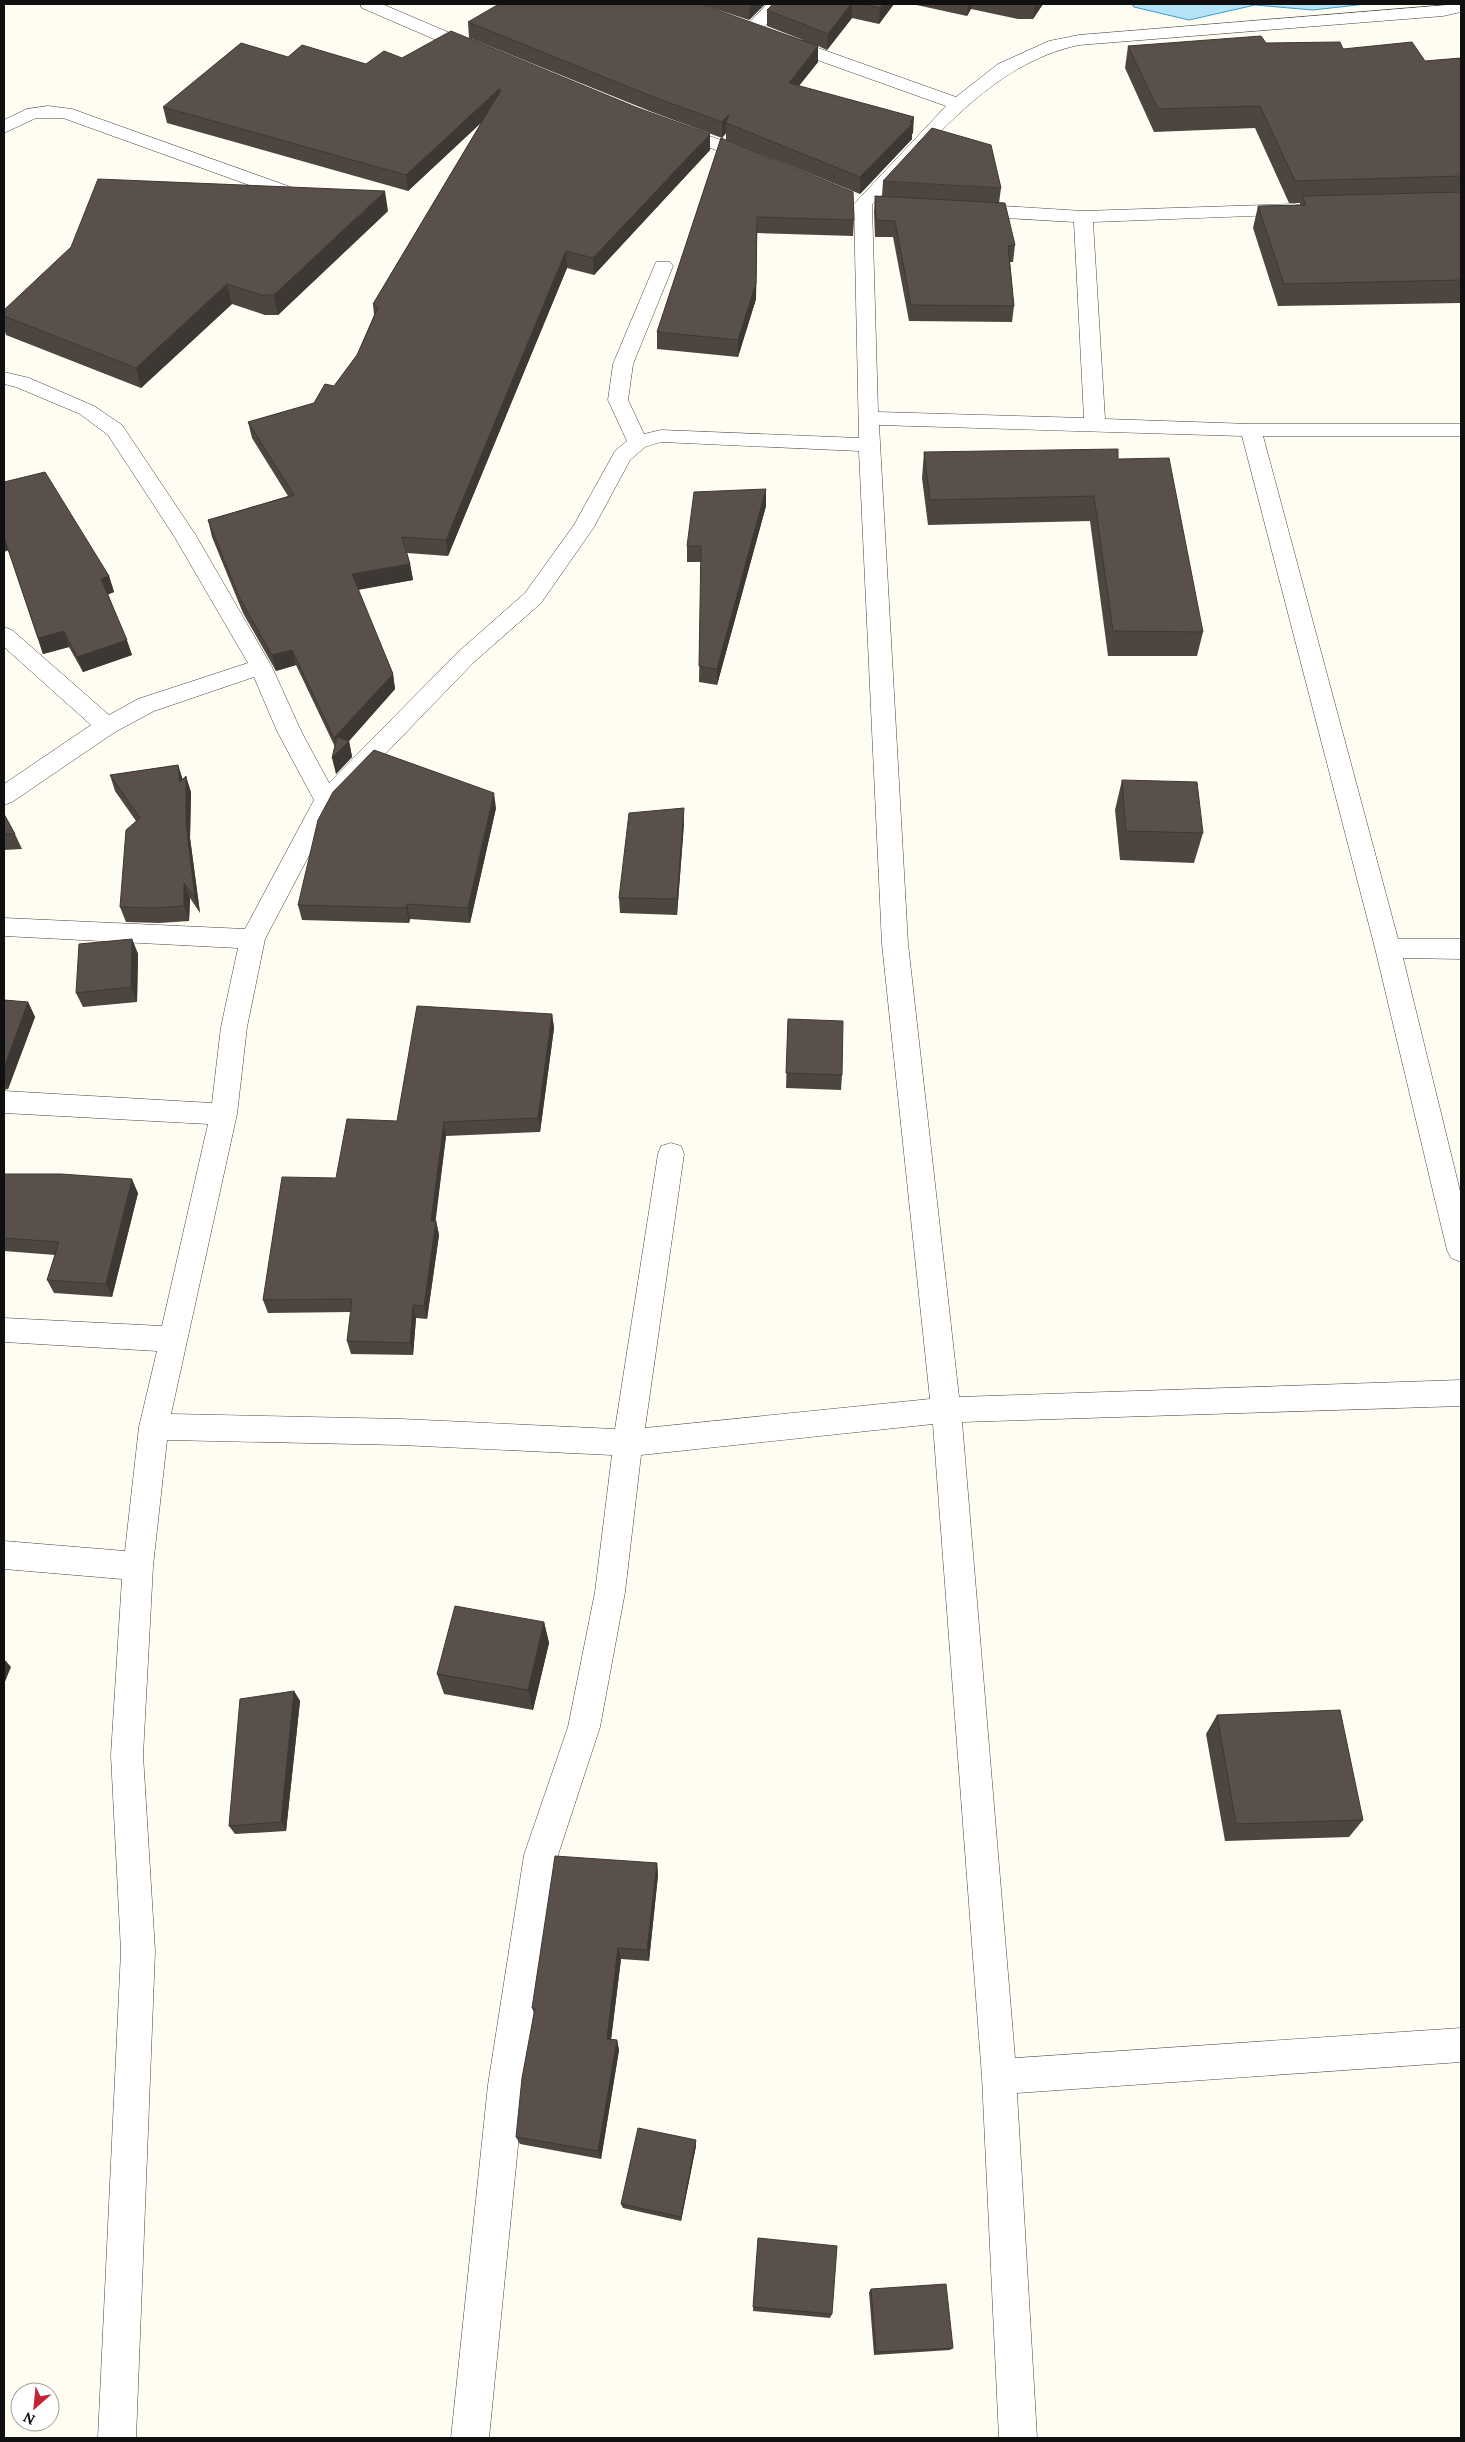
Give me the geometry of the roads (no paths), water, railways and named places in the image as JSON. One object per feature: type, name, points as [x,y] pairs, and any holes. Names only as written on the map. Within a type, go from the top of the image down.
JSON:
[{"type":"street","points":[[368,4],[494,57]]},
{"type":"street","points":[[753,29],[776,4]]},
{"type":"street","points":[[1018,2438],[999,2077],[946,1410],[895,944],[869,431],[863,202],[958,104],[1004,68],[1055,45],[1080,40],[1453,14]]},
{"type":"street","points":[[734,23],[852,68],[958,104]]},
{"type":"street","points":[[4,128],[25,114],[43,110],[66,113],[292,194]]},
{"type":"street","points":[[663,124],[774,166]]},
{"type":"street","points":[[949,209],[1083,217],[1317,209]]},
{"type":"street","points":[[1083,217],[1095,425]]},
{"type":"street","points":[[638,442],[618,400],[623,364],[662,266]]},
{"type":"street","points":[[4,378],[22,382],[87,410],[115,430],[184,534],[261,666],[289,731],[326,800]]},
{"type":"street","points":[[117,2438],[138,1951],[128,1755],[138,1566],[154,1427],[172,1339],[224,1114],[234,1027],[252,939],[326,800],[465,658],[533,598],[584,527],[622,456],[638,442],[661,436],[1095,425],[1252,430],[1461,430]]},
{"type":"street","points":[[1252,430],[1388,948],[1461,1250]]},
{"type":"street","points":[[4,636],[107,726]]},
{"type":"street","points":[[4,796],[107,726],[146,705],[261,666]]},
{"type":"street","points":[[4,927],[252,939]]},
{"type":"street","points":[[1388,948],[1461,949]]},
{"type":"street","points":[[4,1102],[224,1114]]},
{"type":"street","points":[[470,2438],[506,2085],[541,1855],[584,1728],[610,1592],[628,1443],[671,1154]]},
{"type":"street","points":[[4,1330],[172,1339]]},
{"type":"street","points":[[154,1427],[401,1432],[628,1443],[946,1410],[1461,1393]]},
{"type":"street","points":[[4,1555],[138,1566]]},
{"type":"street","points":[[999,2077],[1461,2045]]},
{"type":"water","points":[[1132,4],[1366,4],[1313,10],[1255,5],[1189,20],[1134,7]]}]
